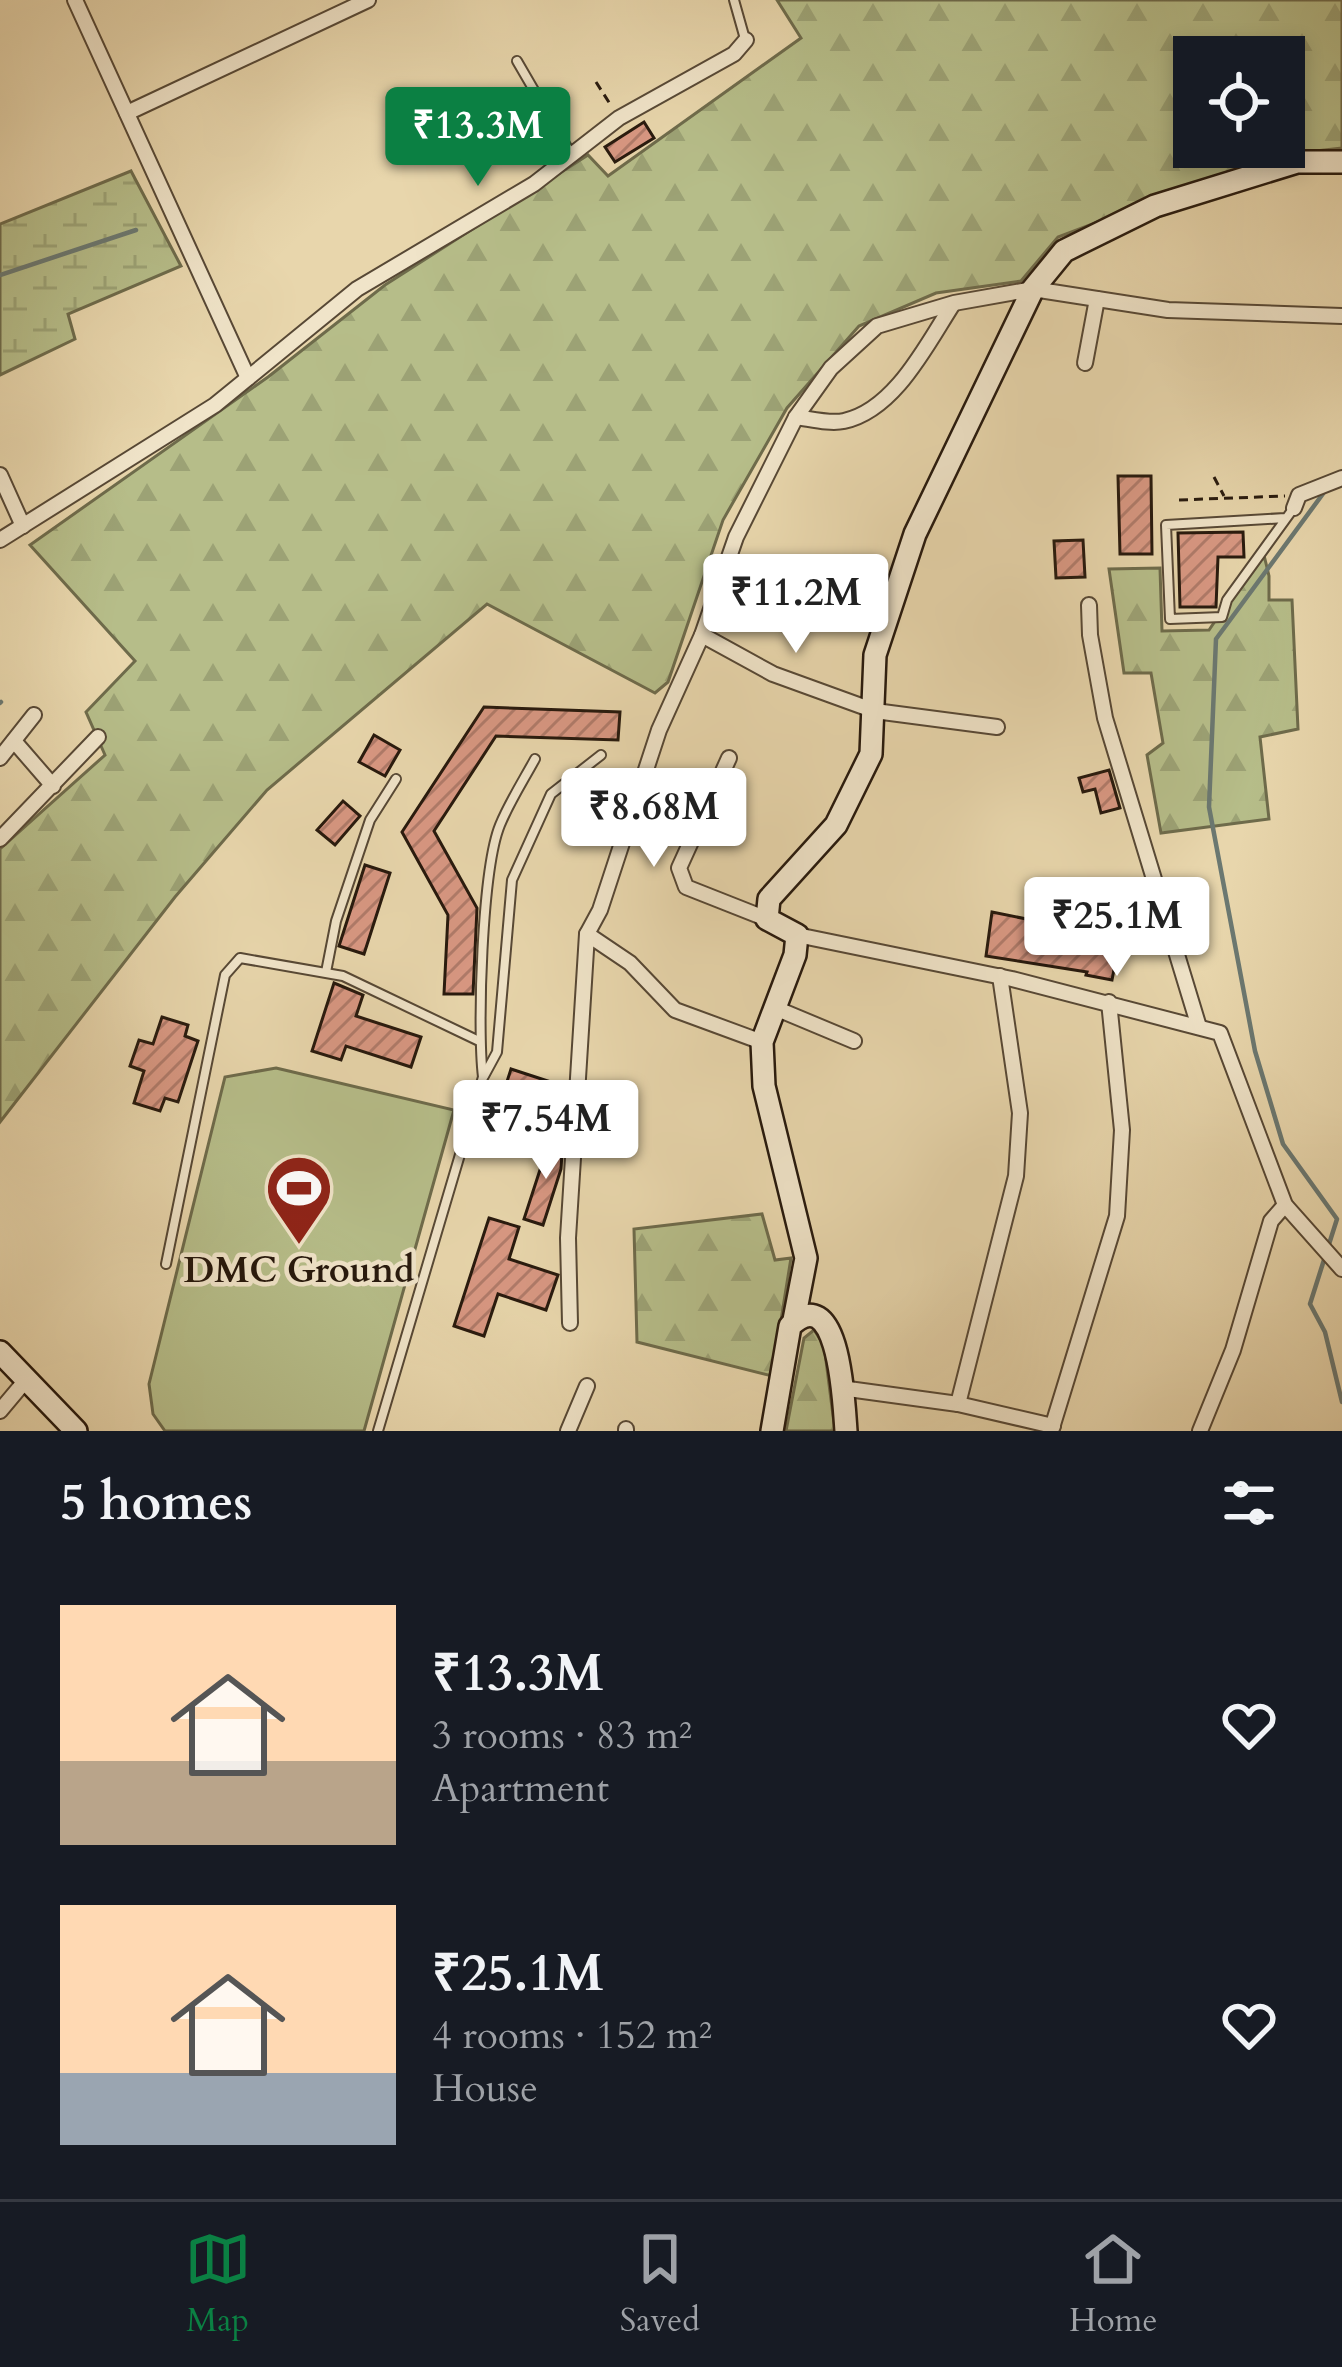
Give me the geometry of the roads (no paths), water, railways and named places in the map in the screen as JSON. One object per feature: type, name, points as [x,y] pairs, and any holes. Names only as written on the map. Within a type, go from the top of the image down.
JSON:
[{"type":"street","points":[[75,0],[248,378]]},
{"type":"street","points":[[128,112],[368,0]]},
{"type":"street","points":[[0,540],[215,405],[358,289],[534,184],[620,118],[734,54],[746,40]]},
{"type":"street","points":[[767,919],[770,899],[836,825],[871,754],[875,655],[915,534],[1033,289],[1064,251],[1155,206],[1297,162],[1342,162]]},
{"type":"street","points":[[570,1323],[568,1238],[587,934],[600,910],[659,730],[702,635],[736,537],[796,417],[831,368],[877,326],[954,302],[1033,289],[1168,310],[1342,316]]},
{"type":"street","points":[[1085,363],[1097,299]]},
{"type":"street","points":[[796,417],[841,422],[878,403],[899,383],[954,302]]},
{"type":"street","points":[[0,476],[23,526]]},
{"type":"street","points":[[1293,507],[1342,478]]},
{"type":"street","points":[[1088,604],[1105,718],[1199,1027]]},
{"type":"street","points":[[702,635],[773,674],[875,711],[998,727]]},
{"type":"street","points":[[0,758],[34,715]]},
{"type":"street","points":[[0,838],[98,737]]},
{"type":"street","points":[[14,741],[53,786]]},
{"type":"street","points":[[729,758],[679,868],[686,886],[797,935],[1000,976],[1220,1033],[1286,1205],[1342,1269]]},
{"type":"street","points":[[587,934],[630,962],[675,1010],[762,1042]]},
{"type":"street","points":[[772,1431],[806,1258],[764,1086],[762,1042],[795,955],[797,935]]},
{"type":"street","points":[[958,1404],[1016,1176],[1020,1113],[1000,976]]},
{"type":"street","points":[[842,1388],[958,1404],[1052,1428],[1117,1216],[1123,1130],[1109,1002]]},
{"type":"street","points":[[775,1008],[854,1041]]},
{"type":"street","points":[[1200,1431],[1234,1350],[1271,1221],[1286,1205]]},
{"type":"street","points":[[794,1320],[813,1317],[825,1324],[834,1343],[846,1431]]},
{"type":"street","points":[[0,1352],[73,1430]]},
{"type":"street","points":[[0,1411],[26,1380]]},
{"type":"street","points":[[568,1431],[587,1386]]},
{"type":"lane","points":[[734,0],[746,40]]},
{"type":"lane","points":[[517,61],[572,155]]},
{"type":"lane","points":[[1293,507],[1227,600],[1222,617],[1170,619],[1166,525],[1293,507]]},
{"type":"lane","points":[[378,1431],[483,1077],[497,1052],[512,880],[551,794],[601,755]]},
{"type":"lane","points":[[483,1077],[478,1041],[498,829],[535,759]]},
{"type":"lane","points":[[326,972],[336,921],[370,820],[396,779]]},
{"type":"lane","points":[[166,1264],[225,975],[240,958],[343,976],[478,1041]]},
{"type":"waterway","points":[[0,275],[136,230]]},
{"type":"waterway","points":[[1325,491],[1216,639],[1209,807],[1255,1051],[1283,1144],[1337,1219],[1310,1304],[1325,1332],[1342,1402]]},
{"type":"place","name":"DMC Ground","points":[[299,1247]]}]
